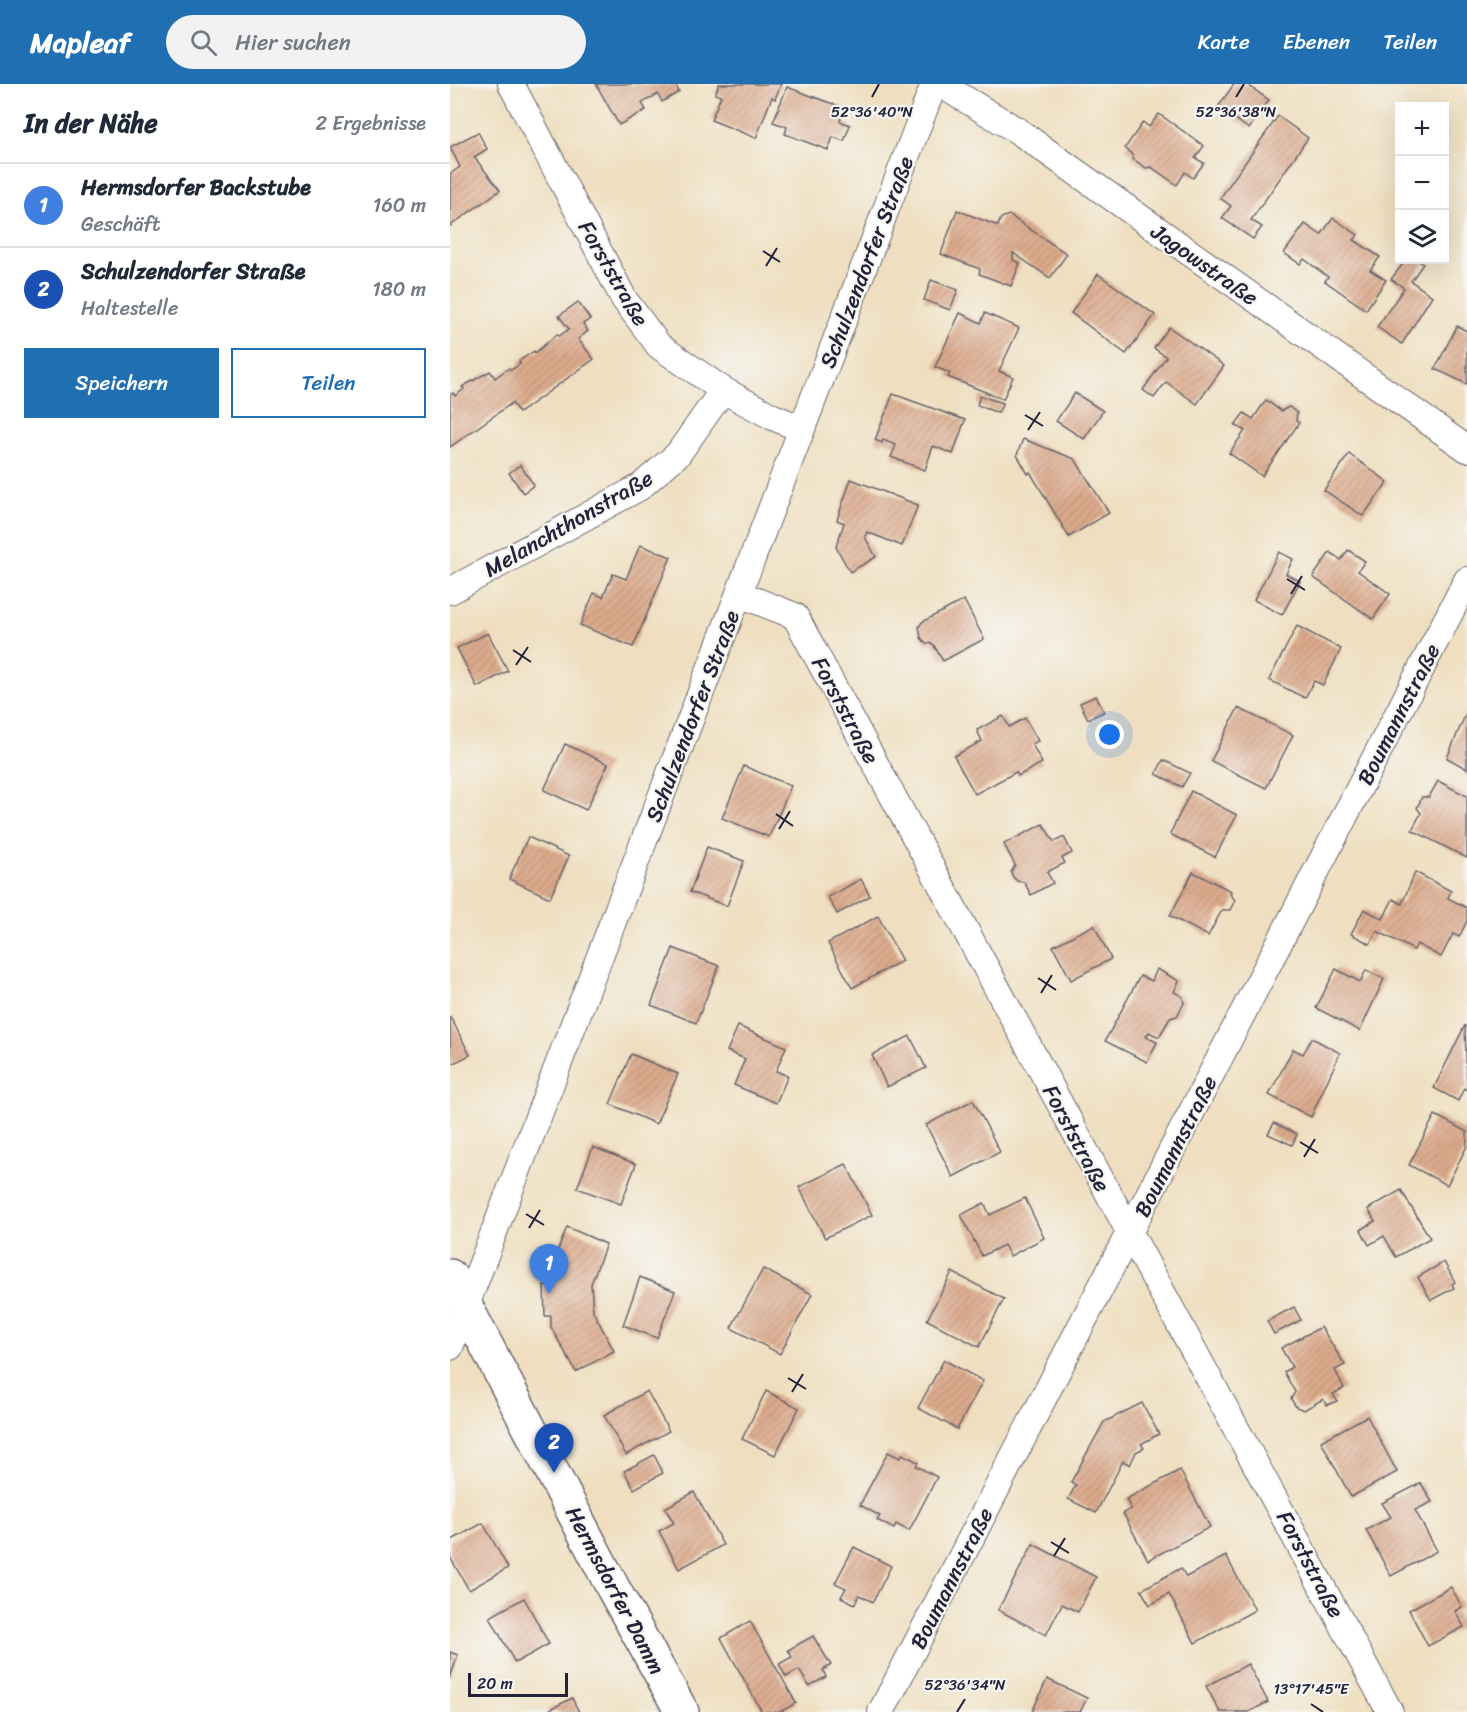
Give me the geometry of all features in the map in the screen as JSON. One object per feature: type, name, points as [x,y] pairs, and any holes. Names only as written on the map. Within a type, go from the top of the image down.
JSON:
[{"type":"main road","name":"Hermsdorfer Damm","points":[[450,1276],[613,1588],[682,1712]]},
{"type":"street","name":"Forststraße","points":[[511,84],[624,299],[659,346],[723,390],[773,417],[802,429]]},
{"type":"street","name":"Schulzendorfer Straße","points":[[450,1347],[934,84]]},
{"type":"street","name":"Jagowstraße","points":[[940,84],[1026,137],[1467,449]]},
{"type":"street","name":"Melanchthonstraße","points":[[450,591],[640,487],[678,454],[723,390]]},
{"type":"street","name":"Boumannstraße","points":[[881,1712],[1467,580]]},
{"type":"street","name":"Forststraße","points":[[739,594],[795,616],[1390,1712]]},
{"type":"building","points":[[596,84],[675,84],[679,92],[662,102],[658,94],[642,103],[646,110],[619,125]]},
{"type":"building","points":[[719,84],[781,84],[775,99],[772,97],[756,138],[711,120],[721,96],[715,94]]},
{"type":"building","points":[[1234,84],[1246,84],[1269,100],[1249,129],[1218,107]]},
{"type":"building","points":[[787,87],[844,108],[840,121],[850,125],[844,141],[833,137],[828,150],[785,134],[787,127],[773,122]]},
{"type":"building","points":[[1159,114],[1204,146],[1195,158],[1204,163],[1193,178],[1185,172],[1177,185],[1151,167],[1146,168],[1133,159],[1132,154],[1125,148],[1143,122],[1149,127]]},
{"type":"building","points":[[1278,116],[1308,138],[1251,220],[1262,227],[1253,239],[1222,218],[1231,206],[1220,198]]},
{"type":"building","points":[[478,132],[487,149],[474,157],[500,190],[450,226],[450,174],[460,167],[450,147]]},
{"type":"building","points":[[957,210],[998,226],[1001,218],[1009,215],[1067,254],[1050,278],[1013,253],[1013,260],[1020,263],[1011,286],[979,274],[980,269],[941,254]]},
{"type":"building","points":[[1333,218],[1358,235],[1354,240],[1380,257],[1370,270],[1386,280],[1366,310],[1325,281],[1328,277],[1304,259],[1300,264],[1284,253],[1305,224],[1321,235]]},
{"type":"building","points":[[1403,264],[1423,264],[1411,281],[1432,296],[1402,344],[1377,327],[1404,288],[1391,279]]},
{"type":"building","points":[[1098,274],[1155,315],[1126,354],[1071,313]]},
{"type":"building","points":[[931,280],[958,290],[950,310],[924,300]]},
{"type":"building","points":[[578,302],[590,319],[583,324],[588,331],[578,339],[594,359],[519,413],[512,403],[450,447],[450,395],[453,393],[455,396],[464,389],[462,387],[490,371],[495,378],[509,368],[511,370],[520,364],[519,361],[534,351],[535,353],[557,334],[559,336],[569,329],[559,316]]},
{"type":"building","points":[[960,313],[981,323],[985,313],[1019,328],[999,371],[1013,377],[1003,399],[948,377],[950,373],[935,367]]},
{"type":"building","points":[[1457,326],[1467,331],[1467,384],[1435,369]]},
{"type":"building","points":[[1169,327],[1224,366],[1197,404],[1166,382],[1154,398],[1143,390],[1166,357],[1154,348]]},
{"type":"building","points":[[1075,393],[1103,411],[1084,439],[1056,421]]},
{"type":"building","points":[[893,394],[965,420],[953,454],[933,446],[925,470],[891,457],[896,445],[883,440],[882,443],[875,440]]},
{"type":"building","points":[[980,396],[1003,403],[998,413],[977,405]]},
{"type":"building","points":[[1266,400],[1281,411],[1289,407],[1297,413],[1296,421],[1299,423],[1262,476],[1229,453],[1245,431],[1235,425],[1244,413],[1253,419]]},
{"type":"building","points":[[1023,439],[1075,459],[1109,513],[1069,537],[1030,472],[1028,474],[1017,455]]},
{"type":"building","points":[[1349,454],[1388,482],[1363,516],[1324,490]]},
{"type":"building","points":[[520,465],[534,485],[523,493],[509,473]]},
{"type":"building","points":[[851,479],[918,505],[902,546],[867,532],[865,537],[876,557],[850,572],[836,547],[844,523],[837,520]]},
{"type":"building","points":[[640,545],[671,557],[633,647],[580,625],[594,593],[603,597],[613,574],[626,579]]},
{"type":"building","points":[[1348,550],[1365,561],[1358,571],[1390,594],[1373,619],[1313,577],[1330,552],[1341,560]]},
{"type":"building","points":[[1279,552],[1293,559],[1286,574],[1300,581],[1282,615],[1254,600]]},
{"type":"building","points":[[964,600],[984,639],[943,661],[933,644],[926,643],[921,638],[919,627],[922,622]]},
{"type":"building","points":[[1297,626],[1341,649],[1323,685],[1314,681],[1305,698],[1269,680]]},
{"type":"building","points":[[488,633],[508,671],[477,687],[457,648]]},
{"type":"building","points":[[1096,696],[1104,712],[1088,719],[1080,703]]},
{"type":"building","points":[[1238,708],[1293,735],[1266,788],[1211,761]]},
{"type":"building","points":[[1467,711],[1467,769],[1447,758]]},
{"type":"building","points":[[1003,716],[1009,727],[1025,718],[1038,741],[1032,744],[1042,763],[1018,776],[1016,772],[975,794],[954,756],[982,741],[977,730]]},
{"type":"building","points":[[565,744],[608,764],[586,810],[544,790]]},
{"type":"building","points":[[1163,760],[1190,773],[1182,787],[1156,774]]},
{"type":"building","points":[[744,766],[791,786],[769,837],[722,818]]},
{"type":"building","points":[[1438,781],[1467,796],[1467,858],[1412,830],[1421,813],[1417,808],[1422,797],[1429,797]]},
{"type":"building","points":[[1191,791],[1237,815],[1215,857],[1170,834]]},
{"type":"building","points":[[1043,824],[1054,842],[1064,837],[1072,853],[1062,858],[1065,863],[1047,872],[1053,883],[1031,895],[1024,882],[1017,881],[1013,877],[1011,872],[1015,865],[1004,844]]},
{"type":"building","points":[[528,837],[569,856],[550,898],[509,879]]},
{"type":"building","points":[[707,847],[744,861],[727,906],[690,892]]},
{"type":"building","points":[[1193,872],[1231,891],[1230,894],[1235,900],[1230,910],[1222,910],[1208,936],[1170,916]]},
{"type":"building","points":[[1415,872],[1451,891],[1448,898],[1467,908],[1467,921],[1459,937],[1453,934],[1441,957],[1417,944],[1414,950],[1377,931],[1370,944],[1351,934],[1364,909],[1383,919],[1393,899],[1402,904]]},
{"type":"building","points":[[861,879],[870,896],[837,914],[828,897]]},
{"type":"building","points":[[878,916],[902,961],[852,988],[828,943]]},
{"type":"building","points":[[1094,925],[1111,959],[1071,980],[1053,946]]},
{"type":"building","points":[[673,948],[719,966],[696,1023],[651,1005]]},
{"type":"building","points":[[1157,969],[1179,981],[1174,992],[1182,996],[1184,1003],[1177,1016],[1170,1018],[1159,1037],[1149,1032],[1146,1037],[1157,1042],[1147,1062],[1105,1041],[1140,976],[1152,981]]},
{"type":"building","points":[[1336,969],[1360,982],[1366,970],[1384,979],[1360,1031],[1316,1008]]},
{"type":"building","points":[[450,1016],[470,1055],[450,1065]]},
{"type":"building","points":[[1465,1025],[1467,1090],[1464,1088],[1458,1101],[1434,1088]]},
{"type":"building","points":[[738,1026],[786,1047],[776,1071],[788,1076],[776,1103],[734,1085],[745,1059],[727,1051]]},
{"type":"building","points":[[910,1036],[926,1068],[887,1087],[872,1055]]},
{"type":"building","points":[[1312,1038],[1340,1053],[1311,1117],[1269,1095],[1293,1049],[1303,1054]]},
{"type":"building","points":[[631,1054],[678,1074],[656,1124],[610,1104]]},
{"type":"building","points":[[973,1100],[1000,1152],[953,1177],[926,1125]]},
{"type":"building","points":[[1435,1115],[1467,1132],[1467,1146],[1447,1185],[1409,1165]]},
{"type":"building","points":[[1274,1123],[1297,1134],[1292,1145],[1268,1134]]},
{"type":"building","points":[[593,1147],[636,1164],[621,1204],[577,1188]]},
{"type":"building","points":[[846,1164],[872,1215],[825,1238],[799,1187]]},
{"type":"building","points":[[1401,1190],[1430,1238],[1396,1257],[1384,1236],[1369,1245],[1361,1230],[1375,1221],[1368,1209]]},
{"type":"building","points":[[1025,1198],[1044,1238],[1010,1256],[1004,1245],[982,1256],[961,1215],[984,1203],[990,1215]]},
{"type":"building","points":[[567,1227],[606,1244],[591,1284],[593,1311],[614,1351],[576,1372],[551,1327],[551,1316],[545,1316],[544,1286],[549,1286],[548,1275]]},
{"type":"building","points":[[1444,1262],[1455,1282],[1452,1284],[1454,1288],[1431,1300],[1418,1277]]},
{"type":"building","points":[[763,1269],[812,1294],[780,1354],[731,1328]]},
{"type":"building","points":[[952,1272],[1004,1299],[979,1347],[927,1320]]},
{"type":"building","points":[[640,1277],[675,1291],[657,1338],[623,1325]]},
{"type":"building","points":[[1294,1307],[1301,1320],[1274,1334],[1267,1321]]},
{"type":"building","points":[[1321,1327],[1345,1365],[1335,1370],[1344,1388],[1333,1394],[1337,1401],[1327,1405],[1323,1399],[1304,1410],[1296,1407],[1291,1399],[1295,1392],[1284,1372],[1292,1367],[1281,1348]]},
{"type":"building","points":[[944,1360],[983,1381],[957,1429],[918,1408]]},
{"type":"building","points":[[647,1391],[669,1431],[626,1455],[604,1415]]},
{"type":"building","points":[[766,1391],[799,1408],[775,1455],[742,1439]]},
{"type":"building","points":[[1142,1403],[1159,1434],[1141,1444],[1144,1448],[1136,1452],[1130,1465],[1123,1461],[1096,1513],[1068,1499],[1076,1485],[1071,1482],[1104,1422]]},
{"type":"building","points":[[1367,1416],[1397,1472],[1351,1497],[1321,1441]]},
{"type":"building","points":[[888,1452],[900,1458],[902,1454],[918,1462],[916,1466],[937,1477],[909,1531],[896,1524],[894,1529],[877,1520],[880,1516],[860,1505]]},
{"type":"building","points":[[654,1455],[663,1473],[634,1489],[624,1471]]},
{"type":"building","points":[[1180,1470],[1210,1527],[1148,1560],[1123,1513],[1131,1509],[1126,1499]]},
{"type":"building","points":[[1421,1483],[1432,1502],[1415,1510],[1437,1551],[1391,1576],[1366,1530],[1391,1517],[1382,1503]]},
{"type":"building","points":[[694,1492],[723,1545],[679,1569],[659,1531],[674,1523],[665,1508]]},
{"type":"building","points":[[483,1523],[508,1568],[469,1590],[450,1557],[450,1541]]},
{"type":"building","points":[[1033,1544],[1096,1577],[1078,1612],[1062,1604],[1046,1635],[998,1610]]},
{"type":"building","points":[[854,1547],[891,1566],[873,1602],[859,1595],[855,1604],[841,1597],[846,1588],[835,1583]]},
{"type":"building","points":[[1226,1556],[1255,1610],[1195,1643],[1169,1594],[1150,1605],[1141,1590],[1181,1568],[1186,1577]]},
{"type":"building","points":[[1451,1587],[1462,1607],[1455,1611],[1464,1627],[1428,1646],[1409,1610]]},
{"type":"building","points":[[524,1598],[549,1644],[515,1663],[490,1617]]},
{"type":"building","points":[[750,1621],[796,1703],[780,1712],[762,1712],[721,1638]]},
{"type":"building","points":[[813,1636],[831,1665],[823,1670],[826,1677],[809,1686],[799,1670],[786,1677],[779,1664],[792,1657],[788,1650]]},
{"type":"building","points":[[450,1652],[458,1655],[450,1678]]},
{"type":"building","points":[[1248,1664],[1268,1702],[1249,1712],[1220,1712],[1206,1686]]},
{"type":"building","points":[[1047,1679],[1087,1698],[1080,1712],[1032,1712]]},
{"type":"building","points":[[572,1698],[579,1712],[545,1712]]},
{"type":"place","name":"Hermsdorfer Backstube","points":[[549,1294]]},
{"type":"place","name":"Schulzendorfer Straße","points":[[554,1473]]}]
